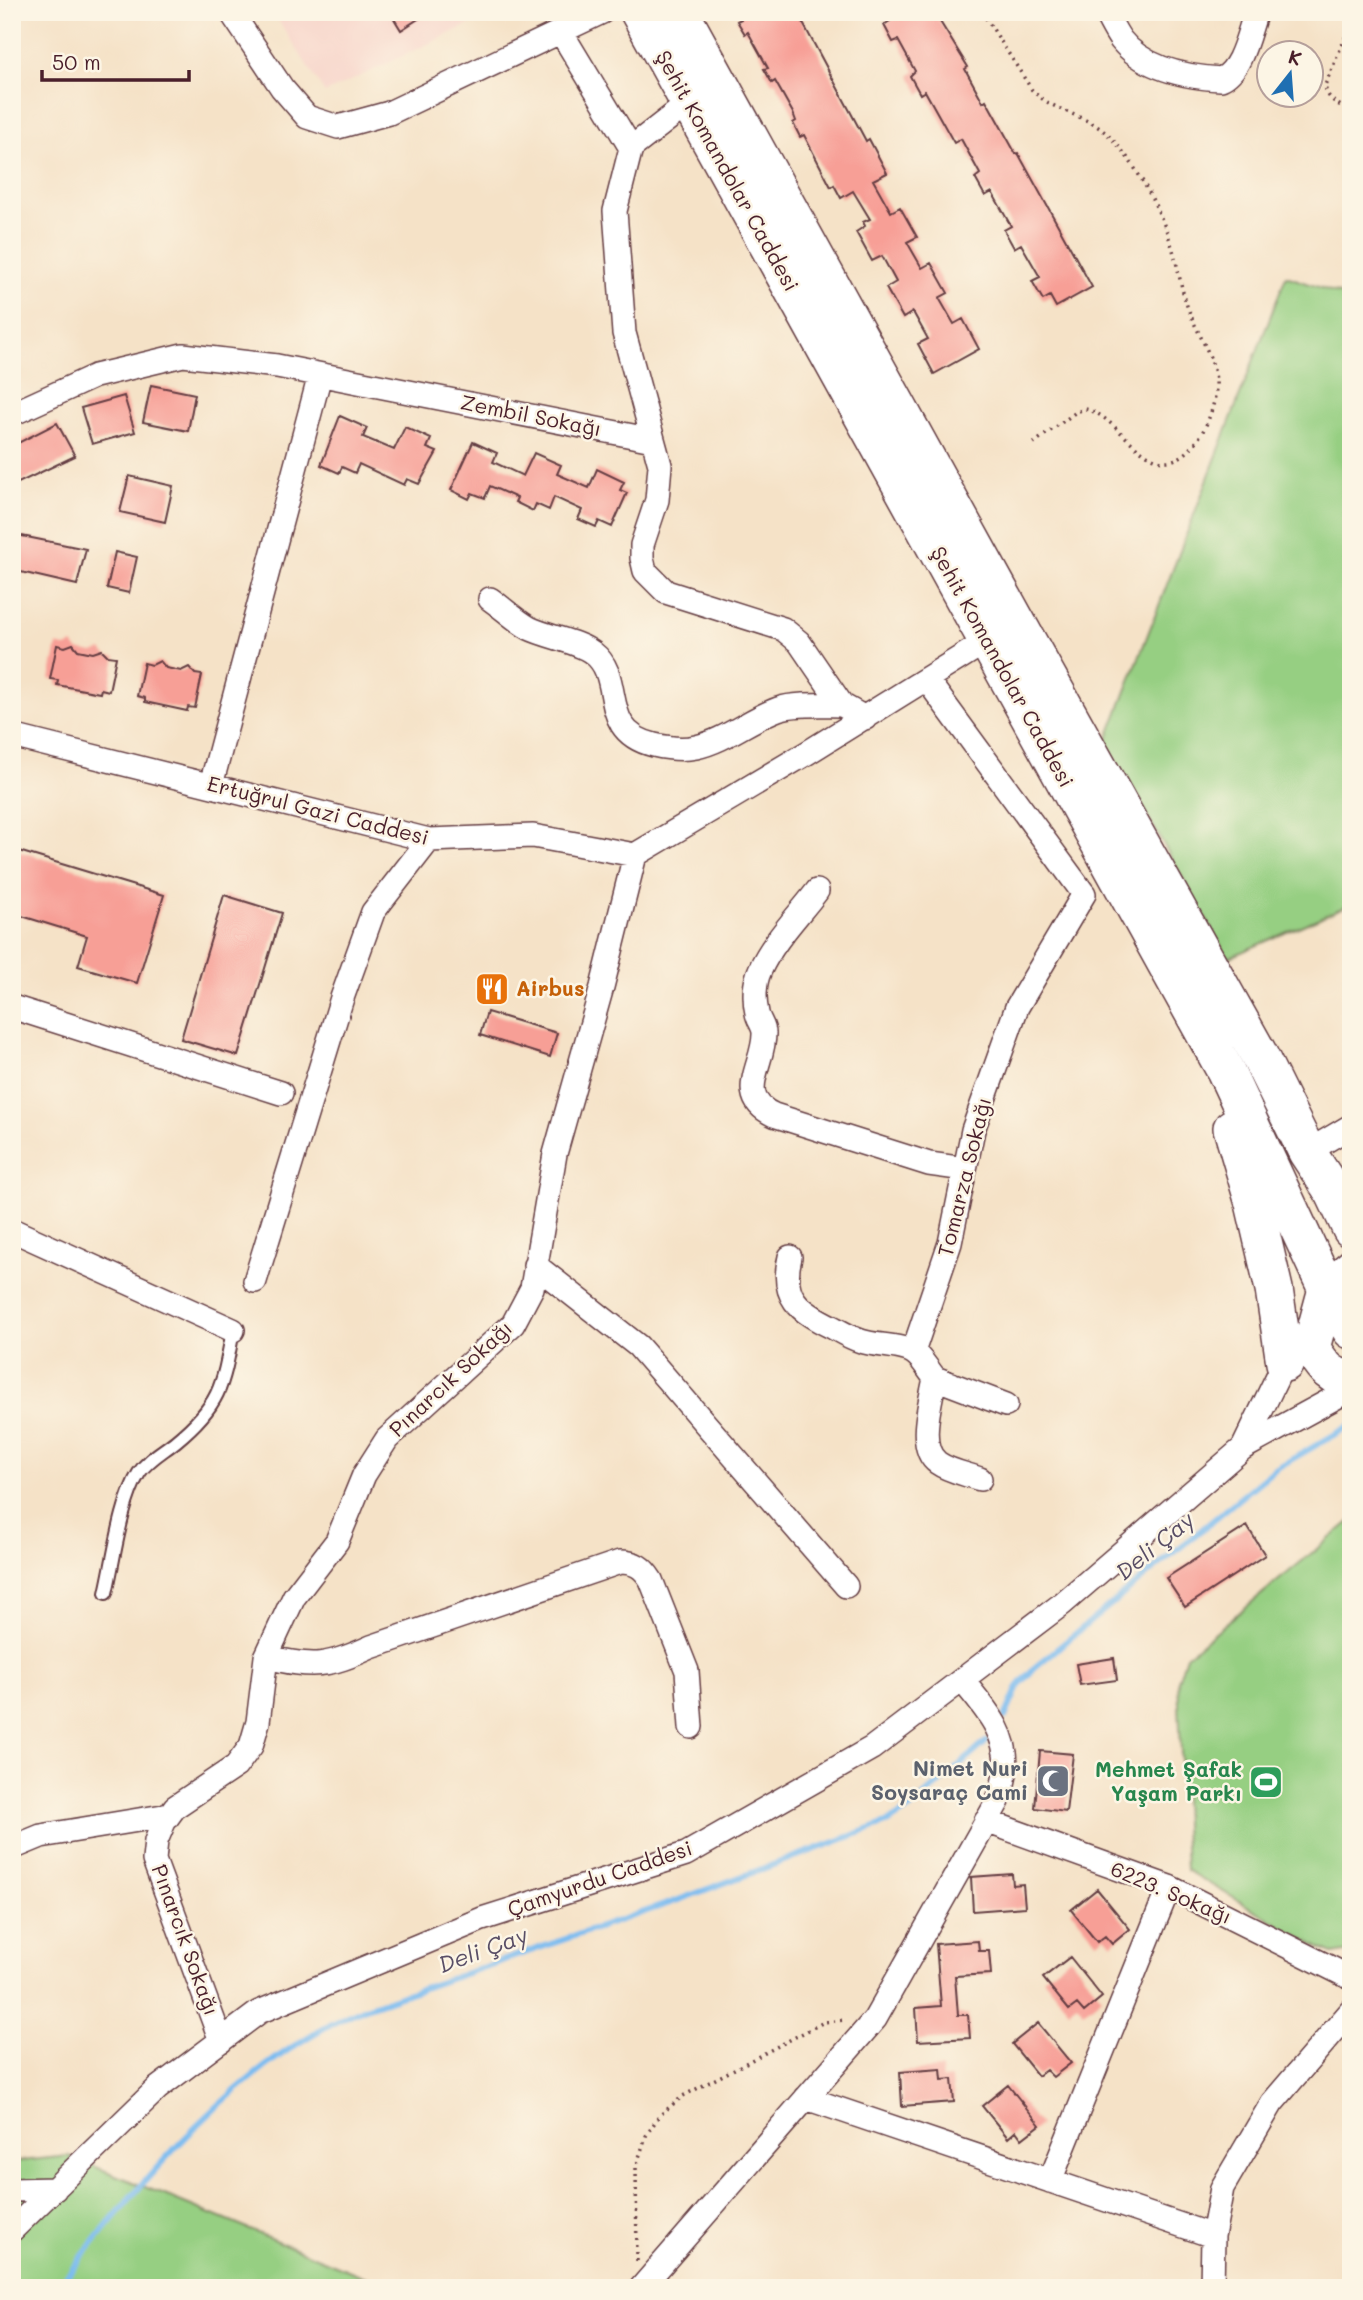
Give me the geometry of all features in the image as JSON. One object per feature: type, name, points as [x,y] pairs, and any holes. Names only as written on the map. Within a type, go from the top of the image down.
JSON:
[{"type":"main road","name":"Şehit Komandolar Caddesi","points":[[639,12],[1205,1032],[1326,1286],[1351,1330]]},
{"type":"main road","name":"Şehit Komandolar Caddesi","points":[[680,12],[1021,631],[1258,1053],[1307,1152],[1343,1194],[1351,1229]]},
{"type":"main road","points":[[1205,1032],[1254,1203],[1274,1289],[1284,1363]]},
{"type":"main road","points":[[1326,1286],[1311,1348],[1326,1371],[1345,1379],[1351,1378]]},
{"type":"street","points":[[231,12],[282,88],[307,117],[338,127],[389,113],[602,12]]},
{"type":"street","points":[[1105,12],[1121,40],[1140,56],[1171,71],[1221,79],[1228,76],[1235,66],[1256,12]]},
{"type":"street","points":[[561,32],[631,148]]},
{"type":"street","points":[[690,102],[631,148],[615,211],[624,333],[660,465],[657,500],[642,545],[645,571],[666,592],[783,629],[799,642],[842,705],[865,718]]},
{"type":"street","name":"Zembil Sokağı","points":[[12,414],[95,376],[183,355],[277,366],[653,440]]},
{"type":"street","points":[[211,785],[320,375]]},
{"type":"street","points":[[490,599],[529,628],[594,653],[606,671],[619,721],[635,738],[646,743],[670,749],[695,747],[719,739],[781,707],[842,705]]},
{"type":"street","points":[[635,855],[865,718],[987,641]]},
{"type":"street","points":[[927,680],[1084,894],[1122,886]]},
{"type":"street","name":"Ertuğrul Gazi Caddesi","points":[[12,736],[429,840],[533,836],[635,855]]},
{"type":"street","points":[[255,1281],[342,998],[373,912],[429,840]]},
{"type":"street","name":"Pınarcık Sokağı","points":[[221,2040],[154,1860],[156,1840],[175,1807],[236,1766],[251,1746],[258,1723],[266,1657],[294,1597],[337,1541],[364,1475],[387,1439],[513,1324],[532,1288],[555,1154],[602,987],[635,855]]},
{"type":"street","points":[[817,891],[768,955],[758,973],[755,993],[757,1013],[764,1032],[754,1080],[755,1098],[759,1105],[774,1115],[929,1164],[965,1168]]},
{"type":"street","name":"Tomarza Sokağı","points":[[913,1352],[950,1243],[973,1130],[1017,1007],[1084,894]]},
{"type":"street","points":[[12,1007],[281,1093]]},
{"type":"street","points":[[1307,1152],[1351,1126]]},
{"type":"street","points":[[12,1230],[233,1330]]},
{"type":"street","points":[[790,1257],[787,1271],[792,1298],[812,1317],[860,1341],[913,1352],[935,1378],[1006,1405]]},
{"type":"street","name":"Çamyurdu Caddesi","points":[[1243,1448],[1284,1363],[1326,1286],[1351,1259]]},
{"type":"street","points":[[536,1265],[638,1346],[846,1586]]},
{"type":"street","points":[[935,1378],[926,1438],[929,1454],[941,1466],[980,1479]]},
{"type":"street","name":"Çamyurdu Caddesi","points":[[12,2230],[158,2088],[259,2012],[482,1919],[686,1854],[872,1748],[1062,1604],[1243,1448],[1351,1389]]},
{"type":"street","points":[[266,1657],[302,1665],[338,1662],[371,1647],[581,1575],[620,1562],[630,1562],[639,1566],[651,1580],[687,1671],[691,1727]]},
{"type":"street","points":[[641,2288],[875,2019],[998,1801],[1006,1773],[1004,1744],[993,1717],[961,1680]]},
{"type":"street","points":[[12,1848],[41,1836],[169,1815]]},
{"type":"street","name":"6223. Sokağı","points":[[986,1822],[1169,1887],[1351,1978]]},
{"type":"street","points":[[1050,2181],[1169,1887]]},
{"type":"street","points":[[1212,2288],[1213,2236],[1222,2188],[1272,2103],[1351,2011]]},
{"type":"street","points":[[806,2098],[1213,2236]]},
{"type":"street","points":[[12,2190],[55,2189]]},
{"type":"lane","points":[[106,1593],[125,1509],[140,1471],[195,1425],[211,1407],[224,1381],[233,1330]]},
{"type":"path","points":[[982,12],[1040,99],[1061,111],[1089,120],[1121,149],[1162,219],[1174,253],[1182,294],[1210,358],[1216,380],[1214,401],[1202,432],[1191,450],[1177,460],[1154,459],[1097,413],[1085,409],[1076,412],[1034,443]]},
{"type":"path","points":[[1351,24],[1325,85],[1333,102],[1351,111]]},
{"type":"path","points":[[637,2262],[636,2167],[646,2136],[664,2110],[683,2096],[824,2022],[875,2019]]},
{"type":"shaded area","points":[[273,12],[495,12],[325,93]]},
{"type":"green space","points":[[1286,276],[1351,298],[1351,904],[1228,958],[1106,743]]},
{"type":"green space","name":"Mehmet Şafak Yaşam Parkı","points":[[1351,1521],[1351,1951],[1333,1954],[1186,1870],[1178,1681],[1186,1656]]},
{"type":"green space","points":[[69,2156],[392,2288],[12,2288],[12,2162]]},
{"type":"building","points":[[390,12],[429,12],[401,30]]},
{"type":"building","points":[[737,12],[797,12],[866,141],[869,139],[887,173],[873,180],[891,212],[900,207],[917,237],[907,242],[922,268],[931,263],[948,293],[939,298],[954,324],[963,319],[979,349],[934,374],[918,344],[928,339],[913,312],[903,318],[886,288],[896,282],[882,256],[872,261],[856,232],[865,226],[863,222],[870,219],[853,191],[841,198],[834,185],[831,187],[804,135],[800,137],[793,123],[796,121],[793,113],[775,81],[772,83],[764,69],[768,68],[748,32],[745,34],[737,21],[741,19]]},
{"type":"building","points":[[903,12],[934,12],[968,67],[965,69],[983,102],[986,100],[1016,154],[1018,153],[1092,287],[1056,307],[1050,296],[1043,300],[1032,281],[1040,277],[1021,244],[1014,248],[1004,230],[1011,226],[992,192],[985,196],[975,178],[980,174],[961,139],[954,143],[925,91],[920,94],[910,76],[915,71],[898,40],[893,42],[884,25]]},
{"type":"building","points":[[151,385],[195,394],[188,431],[143,422]]},
{"type":"building","points":[[124,396],[135,432],[92,444],[81,408]]},
{"type":"building","points":[[340,416],[367,428],[363,437],[394,450],[405,427],[431,439],[427,448],[437,452],[419,484],[407,479],[404,485],[359,464],[355,473],[342,467],[339,473],[321,465]]},
{"type":"building","points":[[57,423],[75,456],[12,486],[12,446]]},
{"type":"building","points":[[473,442],[497,453],[493,462],[523,476],[534,453],[561,465],[557,474],[589,488],[597,469],[624,482],[620,490],[627,493],[612,527],[599,521],[596,527],[578,519],[582,510],[554,497],[549,510],[536,504],[533,511],[515,502],[517,498],[490,486],[485,498],[472,493],[469,499],[451,490]]},
{"type":"building","points":[[129,476],[173,486],[165,522],[120,512]]},
{"type":"building","points":[[12,534],[86,549],[77,585],[12,570]]},
{"type":"building","points":[[115,552],[137,557],[129,593],[107,588]]},
{"type":"building","points":[[73,644],[78,650],[93,653],[102,650],[108,656],[116,657],[109,691],[101,689],[100,693],[57,685],[58,680],[50,679],[57,645],[65,647]]},
{"type":"building","points":[[160,661],[166,668],[181,671],[189,667],[195,674],[202,675],[195,708],[188,707],[187,711],[145,702],[145,698],[137,696],[144,663],[152,665]]},
{"type":"building","points":[[12,849],[164,895],[137,983],[78,966],[87,936],[12,913]]},
{"type":"building","points":[[224,895],[282,913],[238,1056],[181,1039]]},
{"type":"building","points":[[487,1012],[557,1033],[550,1057],[480,1035]]},
{"type":"building","points":[[1247,1526],[1265,1555],[1185,1607],[1166,1578]]},
{"type":"building","points":[[1114,1658],[1117,1680],[1080,1685],[1076,1664]]},
{"type":"building","name":"Nimet Nuri Soysaraç Cami","points":[[1040,1751],[1073,1754],[1066,1812],[1035,1808]]},
{"type":"building","points":[[1012,1874],[1013,1885],[1023,1884],[1025,1907],[973,1911],[971,1877]]},
{"type":"building","points":[[1097,1889],[1130,1929],[1112,1944],[1105,1936],[1097,1942],[1071,1910]]},
{"type":"building","points":[[978,1941],[979,1951],[989,1951],[991,1974],[955,1976],[958,2015],[968,2015],[970,2038],[918,2041],[916,2008],[941,2006],[936,1944]]},
{"type":"building","points":[[1070,1957],[1102,1997],[1084,2012],[1077,2004],[1069,2010],[1043,1978]]},
{"type":"building","points":[[1038,2023],[1071,2063],[1053,2077],[1046,2070],[1038,2076],[1012,2044]]},
{"type":"building","points":[[941,2069],[942,2080],[952,2079],[954,2102],[902,2106],[900,2072]]},
{"type":"building","points":[[1008,2085],[1040,2125],[1022,2139],[1016,2131],[1008,2138],[982,2106]]},
{"type":"waterway","name":"Deli Çay","points":[[1005,1717],[1018,1687],[1034,1668],[1275,1469],[1351,1425]]},
{"type":"waterway","name":"Deli Çay","points":[[57,2288],[158,2166],[196,2127],[236,2090],[278,2057],[322,2029],[368,2007],[670,1903],[889,1822],[912,1807],[986,1742]]},
{"type":"place","name":"Airbus","points":[[492,989]]},
{"type":"place","name":"Nimet Nuri Soysaraç Cami","points":[[1053,1781]]},
{"type":"place","name":"Mehmet Şafak Yaşam Parkı","points":[[1266,1782]]}]
